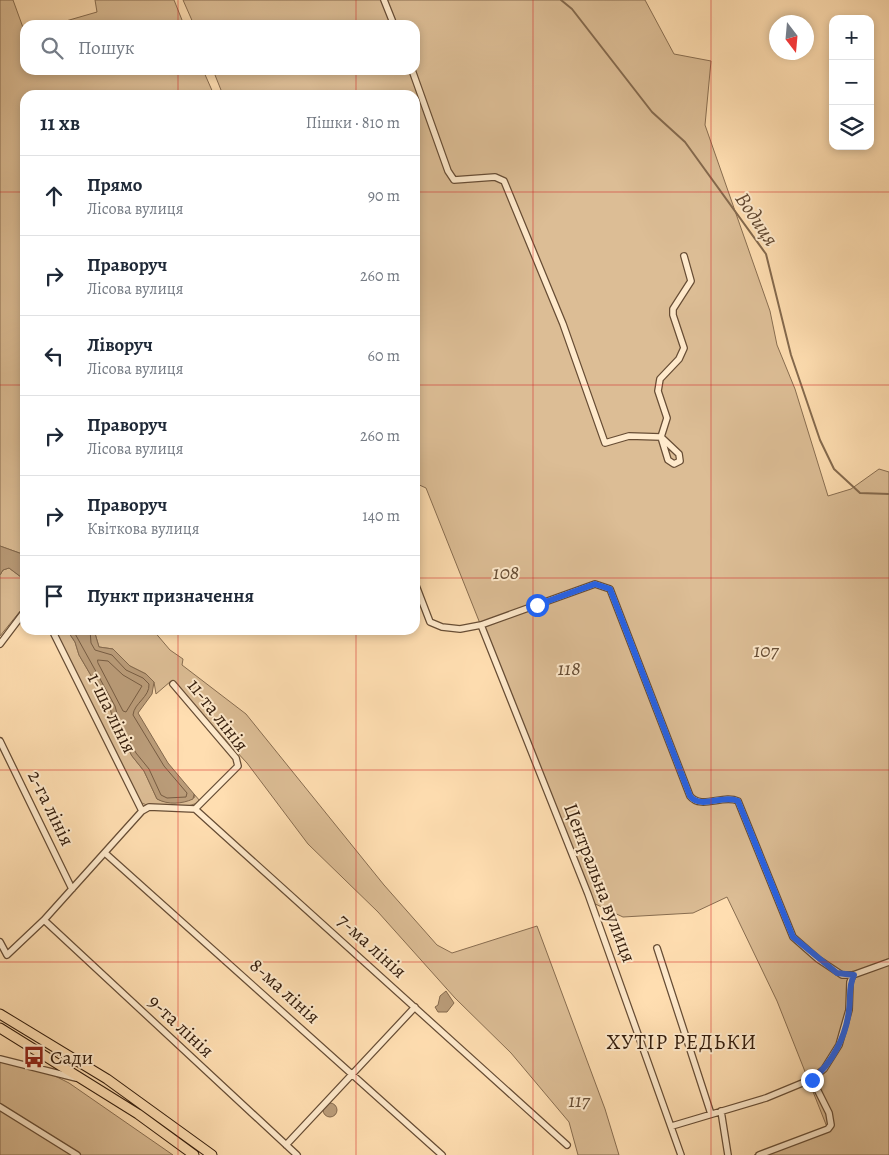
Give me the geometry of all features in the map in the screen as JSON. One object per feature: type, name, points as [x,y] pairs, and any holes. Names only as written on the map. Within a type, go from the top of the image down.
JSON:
[{"type":"main road","points":[[0,1014],[107,1079],[212,1155]]},
{"type":"main road","points":[[0,1028],[138,1114],[194,1155]]},
{"type":"street","points":[[384,0],[392,20]]},
{"type":"street","points":[[414,75],[419,90]]},
{"type":"street","points":[[420,92],[448,171],[454,180],[495,177],[504,181],[563,324],[605,443],[629,436],[661,437],[667,418],[658,391],[660,379],[679,360],[684,348],[672,315],[673,309],[690,281],[684,256]]},
{"type":"street","points":[[420,596],[430,622],[442,627],[460,629],[481,624],[595,584],[610,589],[692,800],[703,802],[730,798],[738,801],[793,937],[837,973],[854,975],[889,962]]},
{"type":"street","points":[[0,644],[20,617]]},
{"type":"street","name":"Центральна вулиця","points":[[481,624],[588,894],[681,1155]]},
{"type":"street","name":"1-ша лінія","points":[[54,635],[142,811]]},
{"type":"street","name":"11-та лінія","points":[[173,684],[236,758],[238,766],[195,809]]},
{"type":"street","name":"2-га лінія","points":[[0,741],[72,889]]},
{"type":"street","points":[[0,942],[7,955],[44,920],[142,811],[149,807],[195,809]]},
{"type":"street","name":"7-ма лінія","points":[[195,809],[415,1006],[567,1146]]},
{"type":"street","name":"8-ма лінія","points":[[105,853],[353,1073],[442,1155]]},
{"type":"street","name":"9-та лінія","points":[[44,920],[297,1155]]},
{"type":"street","points":[[657,948],[711,1114]]},
{"type":"street","points":[[672,1126],[766,1098],[812,1080],[824,1070],[839,1045],[850,1010],[850,982],[854,975]]},
{"type":"street","points":[[286,1145],[415,1006]]},
{"type":"street","points":[[0,1060],[86,1081]]},
{"type":"street","points":[[759,1155],[828,1130],[831,1124],[828,1113],[812,1080]]},
{"type":"street","points":[[0,1107],[77,1155]]},
{"type":"street","points":[[721,1111],[728,1155]]},
{"type":"green space","points":[[0,0],[13,0],[20,20],[20,75],[205,75],[212,90],[20,90],[20,553],[0,546]]},
{"type":"green space","points":[[95,0],[174,0],[182,20],[69,20],[97,12]]},
{"type":"green space","points":[[183,0],[645,0],[674,54],[711,61],[705,125],[770,311],[777,345],[795,389],[828,496],[851,489],[879,469],[889,472],[889,1155],[754,1155],[827,1127],[777,1001],[727,897],[693,913],[623,917],[591,902],[426,488],[420,485],[420,90],[221,90],[215,75],[420,75],[420,20],[192,20]]},
{"type":"green space","points":[[9,568],[20,576],[20,611],[0,636],[0,575],[3,570]]},
{"type":"green space","points":[[57,635],[70,635],[75,642],[79,655],[110,708],[114,723],[132,756],[144,771],[157,799],[167,802],[185,801],[195,797],[194,794],[200,801],[187,806],[170,808],[146,805],[140,802]]},
{"type":"green space","name":"117","points":[[95,635],[157,635],[170,650],[183,659],[182,665],[246,714],[384,885],[437,945],[452,953],[537,926],[605,1109],[619,1155],[578,1155],[569,1122],[511,1053],[455,998],[378,912],[308,844],[247,763],[171,681],[156,694],[154,682],[146,674],[130,666],[113,649],[99,647]]},
{"type":"green space","points":[[0,1061],[51,1074],[69,1083],[173,1155],[0,1155]]},
{"type":"water","points":[[0,546],[20,553],[20,576],[9,568],[3,570],[0,575]]},
{"type":"water","points":[[70,635],[95,635],[99,647],[113,649],[130,666],[146,674],[154,682],[152,694],[138,713],[168,763],[194,794],[193,799],[175,803],[157,799],[144,771],[132,756],[114,723],[110,708],[79,655]]},
{"type":"water","points":[[446,991],[454,1003],[447,1012],[438,1012],[435,1007],[438,1005],[440,996]]},
{"type":"water","points":[[330,1103],[335,1105],[337,1110],[335,1115],[330,1117],[325,1115],[323,1110],[325,1105]]},
{"type":"waterway","name":"Водиця","points":[[561,0],[572,9],[652,112],[685,142],[766,254],[791,355],[820,440],[834,469],[860,493],[889,494]]},
{"type":"place","name":"Сади","points":[[34,1057]]},
{"type":"district","name":"ХУТІР РЕДЬКИ","points":[[682,1042]]},
{"type":"route","points":[[537,605],[595,584],[610,589],[692,800],[703,802],[730,798],[738,801],[793,937],[818,960],[837,973],[854,975],[850,982],[850,1010],[839,1045],[824,1070],[812,1080]]},
{"type":"park label","name":"108","points":[[506,572]]},
{"type":"park label","name":"107","points":[[766,650]]},
{"type":"park label","name":"118","points":[[569,668]]}]
